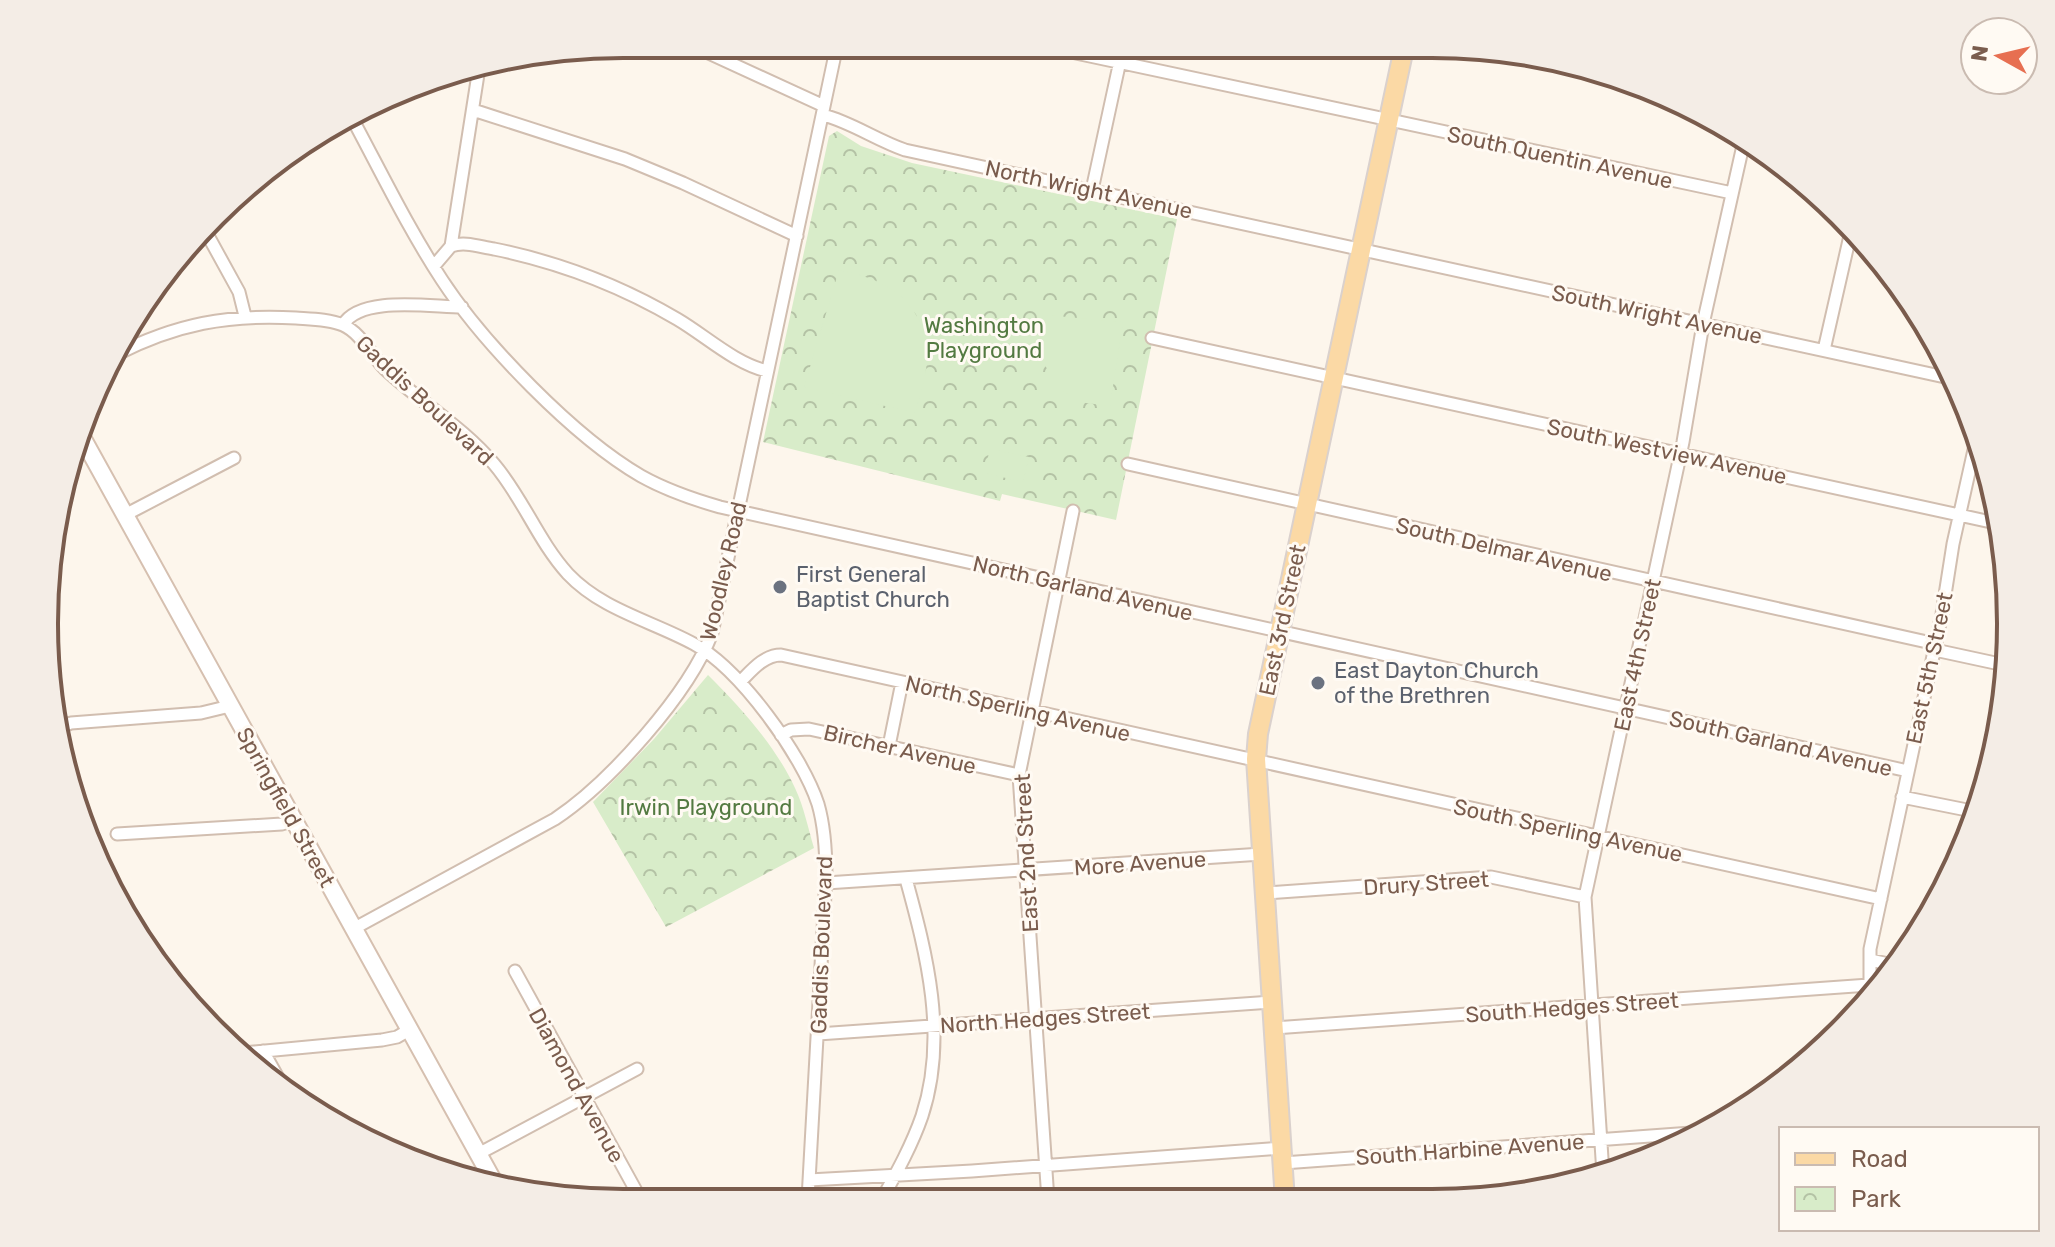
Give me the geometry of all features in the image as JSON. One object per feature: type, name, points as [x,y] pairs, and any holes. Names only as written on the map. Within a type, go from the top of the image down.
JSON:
[{"type":"main road","name":"East 3rd Street","points":[[1284,1189],[1256,759],[1258,734],[1402,58]]},
{"type":"main road","name":"Springfield Street","points":[[87,446],[489,1173]]},
{"type":"street","name":"North Wright Avenue","points":[[718,58],[883,142],[905,150],[1360,249]]},
{"type":"street","name":"Woodley Road","points":[[353,929],[555,819],[580,801],[614,769],[662,715],[705,650],[712,633],[834,58]]},
{"type":"street","name":"South Quentin Avenue","points":[[1100,58],[1732,193]]},
{"type":"street","points":[[1092,190],[1120,58]]},
{"type":"street","points":[[434,266],[451,246],[478,77]]},
{"type":"street","points":[[473,110],[625,159],[797,236]]},
{"type":"street","name":"North Garland Avenue","points":[[356,126],[394,200],[462,307],[535,388],[593,443],[620,463],[678,494],[738,511],[1279,632]]},
{"type":"street","name":"East 4th Street","points":[[1602,1162],[1585,897],[1742,151]]},
{"type":"street","points":[[210,239],[239,292],[245,316]]},
{"type":"street","points":[[1824,350],[1849,242]]},
{"type":"street","points":[[451,246],[469,244],[506,252],[556,265],[606,284],[669,314],[743,363],[767,371]]},
{"type":"street","name":"South Wright Avenue","points":[[1360,249],[1940,375]]},
{"type":"street","points":[[130,348],[181,328],[245,316],[305,318],[343,325],[353,314],[369,307],[462,307]]},
{"type":"street","name":"Gaddis Boulevard","points":[[343,325],[357,336],[382,366],[492,461],[556,559],[575,581],[607,603],[705,650],[740,682],[781,735],[810,785],[826,843],[826,883],[809,1189]]},
{"type":"street","name":"South Westview Avenue","points":[[1152,338],[1987,521]]},
{"type":"street","points":[[125,515],[234,458]]},
{"type":"street","name":"East 5th Street","points":[[1869,981],[1881,899],[1972,459]]},
{"type":"street","name":"South Delmar Avenue","points":[[1128,464],[1996,663]]},
{"type":"street","name":"East 2nd Street","points":[[1047,1189],[1019,775],[1073,511]]},
{"type":"street","name":"South Garland Avenue","points":[[1279,632],[1908,771]]},
{"type":"street","name":"North Sperling Avenue","points":[[740,682],[757,665],[773,655],[781,655],[1256,759]]},
{"type":"street","points":[[889,746],[902,682]]},
{"type":"street","points":[[67,724],[201,713],[230,706]]},
{"type":"street","name":"Bircher Avenue","points":[[781,735],[791,730],[809,729],[1019,775]]},
{"type":"street","name":"South Sperling Avenue","points":[[1256,759],[1881,899]]},
{"type":"street","name":"South Garland Avenue","points":[[1902,797],[1965,810]]},
{"type":"street","points":[[117,834],[282,824],[294,820]]},
{"type":"street","name":"More Avenue","points":[[826,883],[1262,854]]},
{"type":"street","name":"Drury Street","points":[[1265,893],[1491,877],[1585,897]]},
{"type":"street","points":[[888,1189],[912,1143],[927,1097],[933,1025],[933,1000],[925,946],[906,879]]},
{"type":"street","points":[[1870,960],[1884,963]]},
{"type":"street","name":"Diamond Avenue","points":[[515,971],[635,1189]]},
{"type":"street","name":"South Hedges Street","points":[[1274,1028],[1866,985]]},
{"type":"street","name":"North Hedges Street","points":[[818,1034],[1272,1002]]},
{"type":"street","points":[[254,1052],[382,1040],[409,1030]]},
{"type":"street","points":[[263,1051],[271,1066]]},
{"type":"street","points":[[478,1154],[637,1069]]},
{"type":"street","name":"South Harbine Avenue","points":[[809,1180],[1045,1165],[1674,1134]]},
{"type":"green space","name":"Washington Playground","points":[[837,131],[861,146],[912,163],[1177,219],[1116,520],[1002,494],[1000,501],[763,442],[829,136]]},
{"type":"green space","points":[[839,270],[887,286],[906,301],[920,322],[927,339],[927,358],[915,413],[804,387]]},
{"type":"green space","points":[[1045,315],[1123,322],[1110,406],[1078,402],[1056,385],[1046,367],[1041,339]]},
{"type":"green space","points":[[990,449],[1029,457],[1023,482],[984,473]]},
{"type":"green space","name":"Irwin Playground","points":[[708,675],[745,714],[778,757],[798,795],[814,848],[666,927],[593,802],[654,739]]},
{"type":"place","name":"First General Baptist Church","points":[[780,587]]},
{"type":"place","name":"East Dayton Church of the Brethren","points":[[1318,683]]}]
